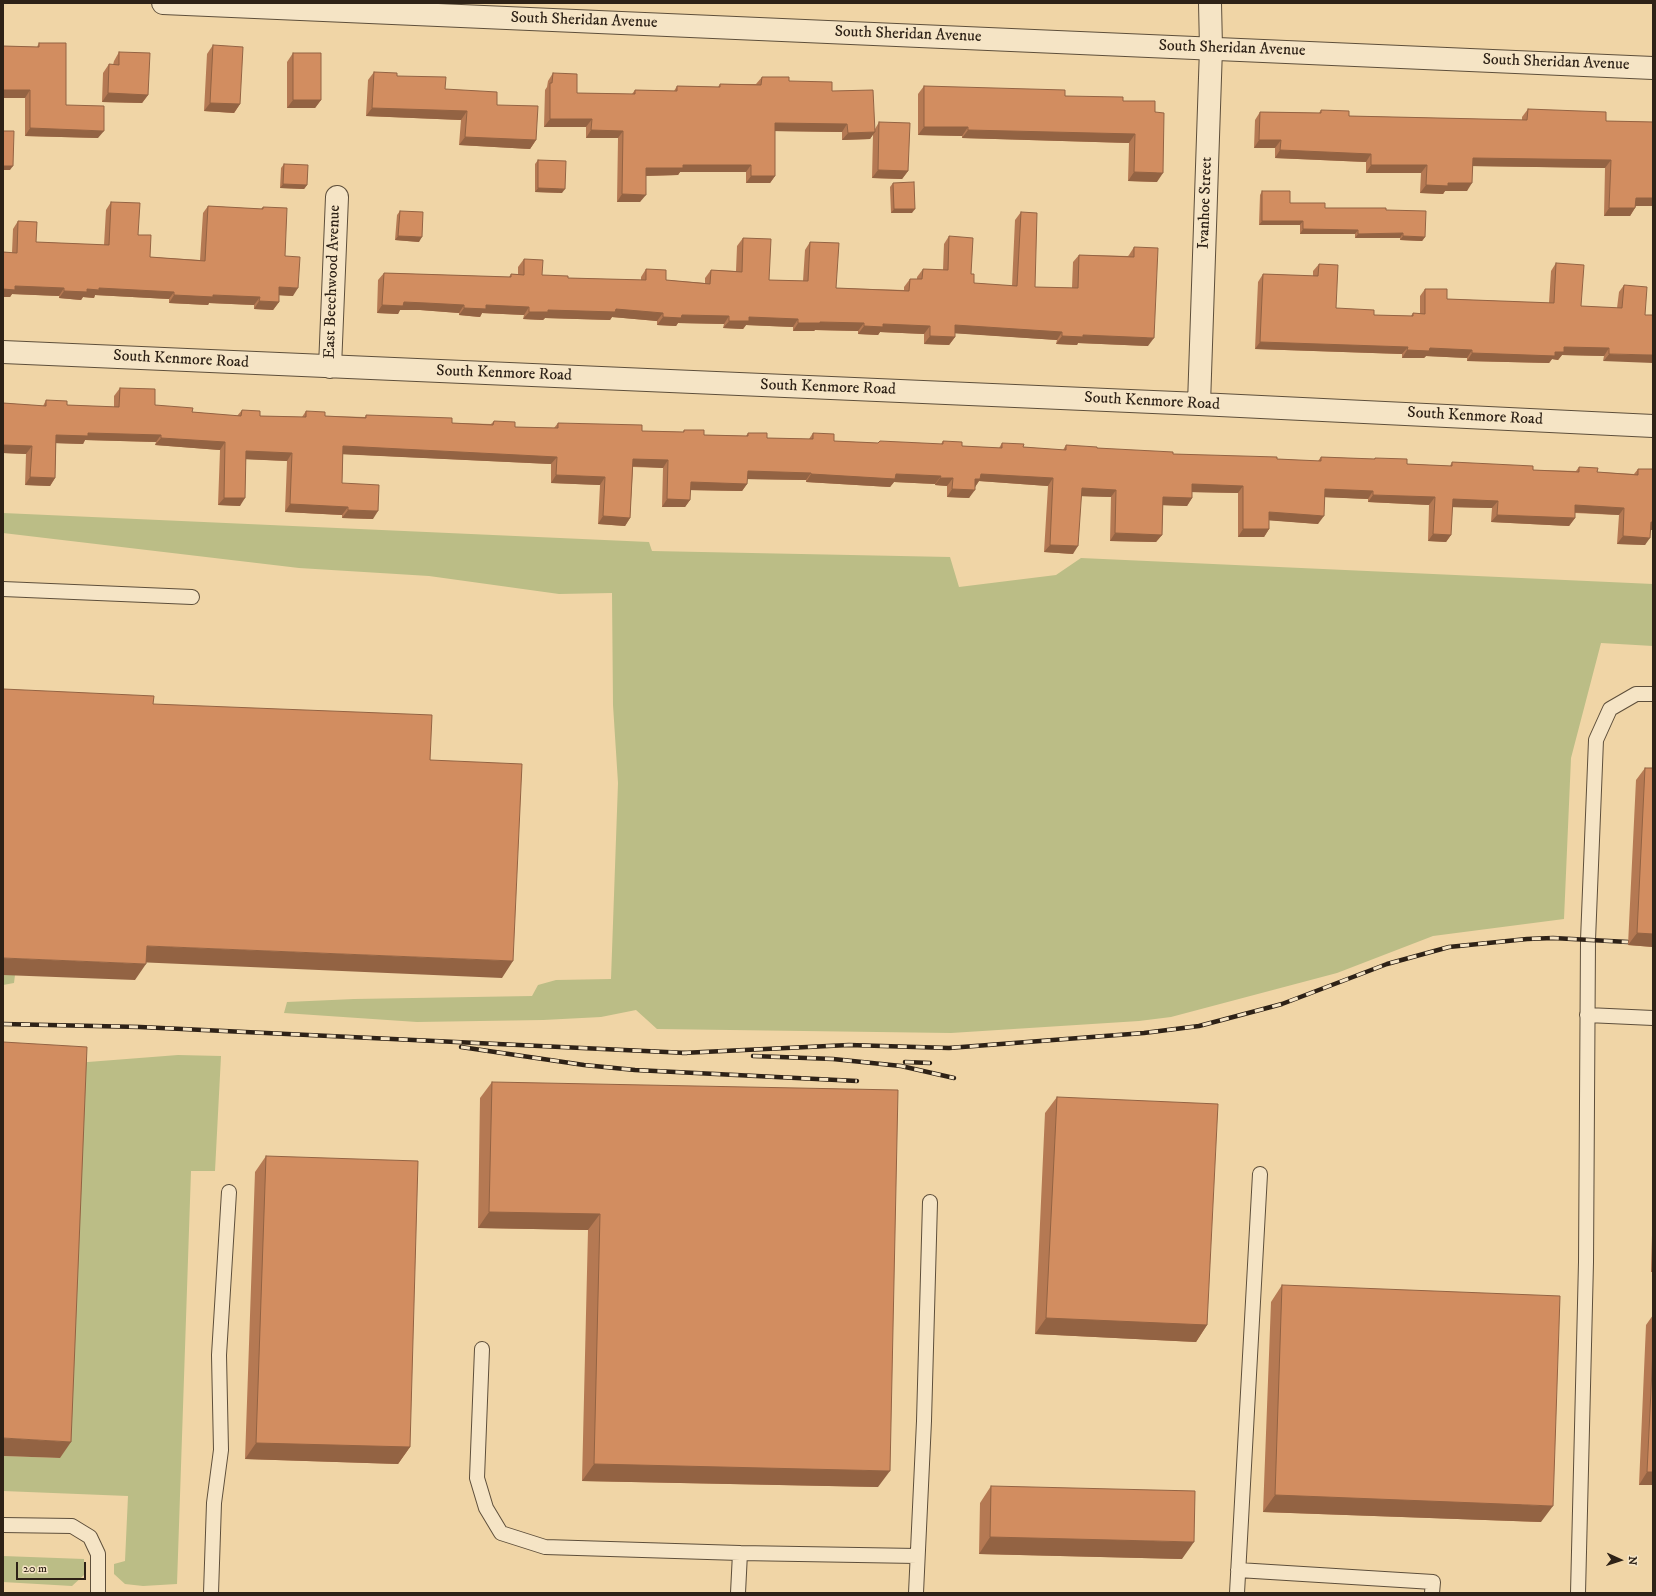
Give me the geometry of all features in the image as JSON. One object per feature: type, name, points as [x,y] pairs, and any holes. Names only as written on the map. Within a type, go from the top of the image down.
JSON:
[{"type":"street","name":"South Sheridan Avenue","points":[[163,3],[340,7],[1653,68]]},
{"type":"street","name":"Ivanhoe Street","points":[[1199,404],[1211,48],[1210,3]]},
{"type":"street","name":"East Beechwood Avenue","points":[[330,367],[337,197]]},
{"type":"street","name":"South Kenmore Road","points":[[3,352],[1199,404],[1653,426]]},
{"type":"lane","points":[[3,589],[192,597]]},
{"type":"lane","points":[[1578,1593],[1586,1262],[1588,940],[1596,740],[1610,709],[1636,694],[1653,694]]},
{"type":"lane","points":[[1587,1015],[1653,1018]]},
{"type":"lane","points":[[1237,1593],[1260,1174]]},
{"type":"lane","points":[[211,1593],[214,1503],[220,1450],[219,1354],[229,1192]]},
{"type":"lane","points":[[916,1593],[924,1421],[930,1202]]},
{"type":"lane","points":[[482,1350],[477,1478],[486,1508],[500,1533],[545,1547],[740,1553],[917,1556]]},
{"type":"lane","points":[[3,1524],[72,1526],[90,1537],[98,1554],[98,1593]]},
{"type":"lane","points":[[738,1593],[740,1553]]},
{"type":"lane","points":[[1238,1570],[1433,1582],[1432,1593]]},
{"type":"green space","points":[[3,513],[649,542],[652,551],[950,557],[959,587],[1056,575],[1081,558],[1653,584],[1653,646],[1601,643],[1571,758],[1564,919],[1433,936],[1337,973],[1171,1017],[1139,1021],[951,1033],[657,1029],[636,1010],[601,1017],[543,1020],[417,1022],[284,1013],[287,1002],[354,999],[532,996],[538,985],[556,980],[611,979],[618,783],[613,705],[612,593],[559,594],[429,576],[299,568],[3,533]]},
{"type":"green space","points":[[3,975],[15,975],[14,983],[3,985]]},
{"type":"green space","points":[[178,1055],[221,1056],[215,1171],[191,1171],[177,1584],[143,1586],[125,1584],[114,1574],[114,1564],[125,1561],[128,1496],[3,1491],[3,1456],[60,1458],[75,1063]]},
{"type":"green space","points":[[3,1556],[84,1559],[84,1575],[72,1586],[3,1582]]},
{"type":"building","points":[[39,43],[66,43],[66,105],[104,106],[104,131],[30,128],[30,90],[3,90],[3,46],[39,47]]},
{"type":"building","points":[[213,45],[243,47],[240,104],[210,103]]},
{"type":"building","points":[[119,52],[150,53],[148,95],[108,93],[109,64],[119,65]]},
{"type":"building","points":[[293,53],[321,53],[321,100],[293,100]]},
{"type":"building","points":[[374,72],[397,73],[397,76],[446,77],[445,89],[497,92],[497,105],[538,106],[536,140],[465,137],[467,111],[372,108]]},
{"type":"building","points":[[553,73],[577,74],[577,93],[635,94],[635,90],[677,91],[677,86],[720,87],[720,84],[761,85],[762,77],[789,77],[789,81],[832,82],[832,91],[873,90],[875,132],[848,133],[847,124],[775,123],[775,176],[751,176],[751,165],[683,165],[683,168],[646,168],[646,195],[622,194],[623,131],[591,130],[592,119],[550,119],[550,83],[552,83]]},
{"type":"building","points":[[924,86],[1065,90],[1065,96],[1123,97],[1123,101],[1155,101],[1155,112],[1164,113],[1163,173],[1134,172],[1135,134],[968,130],[968,127],[924,127]]},
{"type":"building","points":[[1528,109],[1606,112],[1606,121],[1653,122],[1653,198],[1636,198],[1635,208],[1609,208],[1611,160],[1473,158],[1472,183],[1448,183],[1448,186],[1426,185],[1427,165],[1371,165],[1371,154],[1280,150],[1281,140],[1259,140],[1260,112],[1321,113],[1321,110],[1349,111],[1349,116],[1527,120]]},
{"type":"building","points":[[879,122],[910,123],[908,171],[878,170]]},
{"type":"building","points":[[3,131],[14,131],[13,166],[3,166]]},
{"type":"building","points":[[538,160],[566,161],[565,189],[538,188]]},
{"type":"building","points":[[284,164],[308,165],[307,185],[283,184]]},
{"type":"building","points":[[914,182],[915,209],[894,209],[893,183]]},
{"type":"building","points":[[1262,191],[1290,191],[1290,203],[1325,203],[1325,208],[1386,208],[1386,210],[1426,211],[1425,237],[1403,236],[1403,233],[1358,234],[1358,230],[1303,229],[1303,221],[1262,221]]},
{"type":"building","points":[[111,202],[140,203],[138,235],[151,235],[150,257],[205,261],[208,206],[263,209],[263,207],[287,208],[285,256],[300,257],[298,288],[279,287],[279,302],[259,301],[260,297],[174,295],[174,292],[99,288],[99,290],[87,289],[87,292],[64,291],[64,288],[15,286],[15,290],[3,289],[3,252],[17,253],[18,221],[37,222],[36,242],[109,245]]},
{"type":"building","points":[[400,211],[423,212],[422,237],[398,236]]},
{"type":"building","points":[[1021,212],[1037,213],[1035,287],[1078,288],[1079,255],[1134,257],[1134,247],[1158,248],[1154,338],[1083,335],[1083,337],[1062,336],[1062,332],[955,325],[955,337],[930,336],[930,326],[883,324],[883,327],[864,326],[864,323],[798,323],[798,319],[749,317],[749,321],[729,321],[729,316],[682,315],[681,318],[663,317],[663,313],[616,309],[615,312],[548,310],[548,312],[529,312],[529,307],[486,305],[486,309],[464,308],[464,305],[404,302],[403,306],[382,305],[384,273],[511,277],[511,274],[524,275],[524,259],[543,260],[542,275],[568,276],[568,278],[646,280],[646,269],[666,270],[666,280],[710,284],[711,270],[742,272],[743,238],[771,239],[769,280],[808,281],[810,242],[839,243],[836,288],[909,291],[910,279],[922,279],[923,269],[948,270],[949,236],[973,238],[971,274],[974,274],[974,283],[1017,286]]},
{"type":"building","points":[[1556,263],[1584,265],[1581,306],[1622,308],[1624,285],[1647,287],[1645,315],[1653,315],[1653,355],[1609,354],[1609,348],[1564,347],[1564,352],[1555,352],[1555,356],[1472,353],[1472,350],[1430,348],[1429,351],[1407,350],[1408,347],[1260,342],[1263,274],[1318,276],[1319,264],[1338,265],[1336,308],[1374,310],[1374,315],[1413,316],[1413,313],[1425,314],[1425,289],[1447,289],[1447,299],[1554,303]]},
{"type":"building","points":[[120,388],[155,389],[155,405],[193,408],[192,412],[241,416],[242,410],[260,411],[260,416],[306,417],[306,411],[325,412],[325,416],[366,418],[366,415],[452,418],[452,423],[493,425],[494,421],[515,422],[515,427],[558,428],[558,423],[642,425],[642,431],[684,432],[684,430],[704,430],[704,435],[748,436],[748,433],[767,433],[767,438],[813,439],[813,433],[834,434],[834,441],[878,443],[880,441],[943,444],[943,441],[962,442],[962,446],[1002,448],[1002,443],[1024,444],[1023,447],[1066,450],[1066,445],[1173,452],[1173,454],[1277,457],[1277,459],[1321,461],[1321,457],[1407,459],[1407,464],[1452,466],[1452,462],[1533,466],[1533,470],[1579,472],[1579,467],[1598,468],[1597,472],[1638,475],[1638,469],[1653,469],[1653,522],[1651,522],[1650,538],[1623,536],[1624,508],[1575,505],[1575,518],[1497,515],[1498,501],[1453,499],[1451,535],[1433,534],[1435,497],[1373,495],[1373,491],[1325,489],[1324,516],[1269,512],[1269,529],[1243,529],[1243,486],[1192,484],[1192,498],[1163,497],[1162,535],[1115,533],[1116,490],[1082,488],[1078,546],[1050,545],[1053,478],[981,474],[980,479],[975,479],[975,490],[952,489],[953,478],[940,478],[941,476],[896,474],[895,479],[811,473],[748,471],[747,484],[691,482],[690,500],[667,499],[668,460],[633,459],[630,518],[603,516],[605,477],[556,475],[557,457],[343,446],[342,483],[379,485],[378,511],[348,510],[348,507],[290,504],[292,453],[246,451],[245,498],[224,498],[225,442],[161,438],[161,435],[88,433],[88,436],[56,435],[55,478],[30,477],[32,446],[3,445],[3,403],[46,406],[46,400],[67,401],[67,405],[119,407]]},
{"type":"building","points":[[3,689],[154,696],[153,704],[432,715],[430,760],[522,764],[513,961],[147,946],[146,964],[3,958]]},
{"type":"building","points":[[1645,768],[1653,768],[1653,934],[1637,933]]},
{"type":"building","points":[[3,1042],[87,1047],[71,1442],[3,1438]]},
{"type":"building","points":[[492,1082],[898,1090],[890,1471],[594,1464],[600,1214],[489,1212]]},
{"type":"building","points":[[1057,1097],[1218,1104],[1207,1325],[1046,1318]]},
{"type":"building","points":[[266,1156],[418,1161],[410,1447],[256,1443]]},
{"type":"building","points":[[1282,1285],[1560,1296],[1553,1506],[1275,1495]]},
{"type":"building","points":[[1653,1349],[1653,1472],[1647,1472]]},
{"type":"building","points":[[991,1486],[1195,1491],[1194,1542],[990,1537]]},
{"type":"railway","points":[[682,1053],[849,1045],[949,1048],[1144,1033],[1199,1026],[1282,1004],[1387,964],[1449,947],[1527,939],[1553,938],[1628,942]]},
{"type":"railway","points":[[3,1024],[140,1027],[687,1053]]},
{"type":"railway","points":[[461,1047],[584,1065],[635,1070],[857,1081]]},
{"type":"railway","points":[[753,1056],[833,1059],[901,1066],[954,1078]]},
{"type":"railway","points":[[905,1062],[930,1063]]}]
